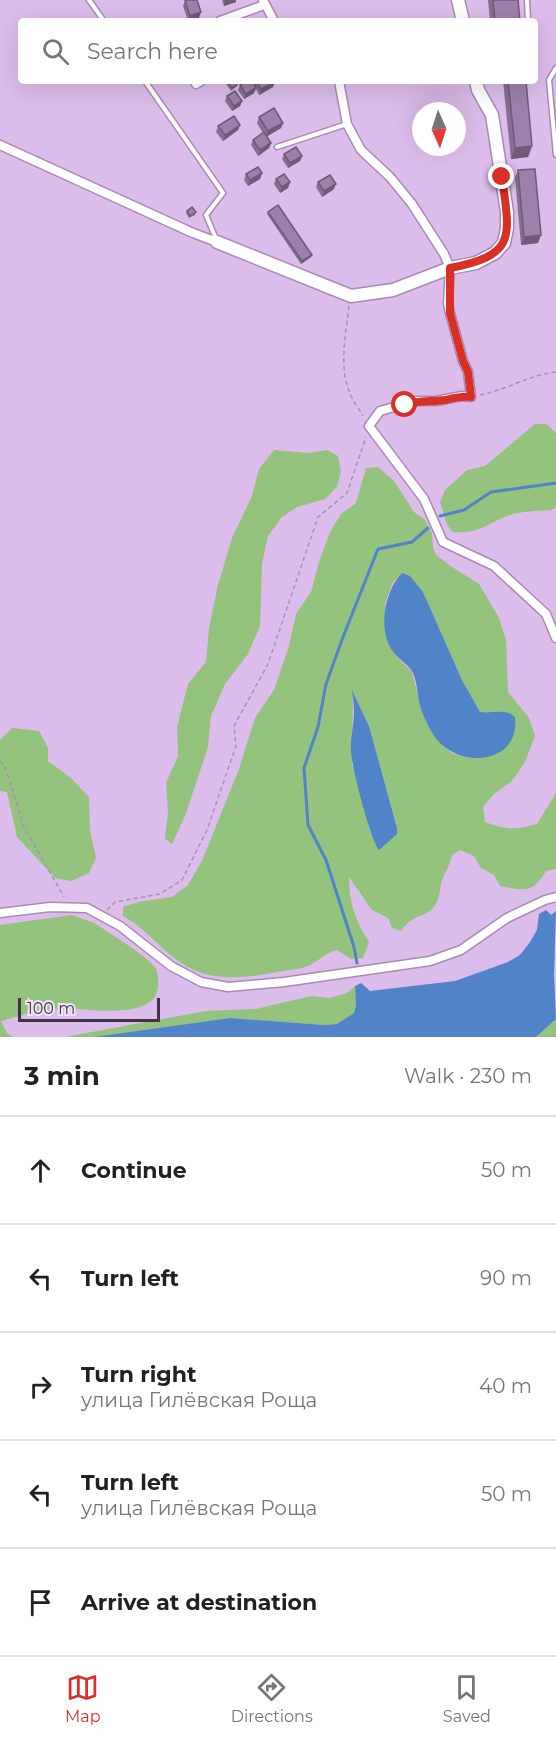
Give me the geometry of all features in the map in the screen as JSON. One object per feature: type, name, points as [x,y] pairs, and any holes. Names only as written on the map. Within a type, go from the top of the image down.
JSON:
[{"type":"street","points":[[458,0],[461,18]]},
{"type":"street","points":[[227,18],[264,2],[272,18]]},
{"type":"street","points":[[340,84],[347,124],[361,150],[390,177],[412,204],[444,254],[450,268],[450,313],[468,372],[471,397],[415,401],[380,411],[369,426],[424,499],[443,542],[494,566],[546,614],[556,638]]},
{"type":"street","points":[[0,145],[193,233],[351,296],[393,291],[450,268],[476,263],[495,253],[504,243],[507,228],[492,115],[477,84]]},
{"type":"street","points":[[0,913],[69,906],[87,908],[102,915],[181,971],[201,982],[235,986],[284,982],[430,961],[461,950],[507,918],[556,897]]},
{"type":"lane","points":[[89,0],[102,18]]},
{"type":"lane","points":[[527,0],[528,18]]},
{"type":"lane","points":[[556,68],[549,80],[556,155]]},
{"type":"lane","points":[[147,84],[223,193],[206,215],[217,242]]},
{"type":"lane","points":[[277,147],[347,124]]},
{"type":"path","points":[[102,915],[115,902],[160,894],[182,880],[207,830],[236,746],[234,726],[268,664],[318,518],[347,493],[369,426],[349,392],[345,371],[345,340],[351,296]]},
{"type":"path","points":[[471,397],[512,387],[536,376],[556,372]]},
{"type":"path","points":[[0,761],[6,769],[24,827],[69,906]]},
{"type":"green space","points":[[535,424],[546,424],[556,433],[556,507],[551,510],[512,514],[468,532],[452,532],[446,522],[440,502],[445,490],[467,470],[485,466]]},
{"type":"green space","points":[[274,450],[308,453],[327,450],[338,456],[341,471],[337,487],[325,499],[297,507],[282,517],[268,536],[262,564],[260,626],[248,654],[225,684],[211,716],[208,747],[185,816],[172,844],[165,839],[168,812],[166,783],[178,756],[177,727],[188,684],[206,662],[209,628],[218,585],[232,538],[252,496],[259,469]]},
{"type":"green space","points":[[378,467],[394,481],[414,512],[425,520],[432,533],[436,555],[479,584],[499,618],[506,640],[508,692],[529,718],[535,736],[525,762],[512,781],[495,793],[483,807],[485,822],[511,828],[537,824],[556,793],[556,869],[546,871],[536,884],[527,889],[500,886],[494,875],[481,868],[474,856],[460,850],[452,855],[435,906],[413,919],[401,931],[392,928],[388,918],[372,910],[349,877],[354,911],[369,942],[363,958],[351,959],[337,950],[302,968],[240,977],[215,976],[191,969],[123,916],[123,907],[138,902],[172,897],[188,885],[202,861],[239,769],[255,718],[274,690],[289,646],[296,614],[311,592],[330,532],[341,514],[356,503],[366,468]],"holes":[[[402,573],[423,592],[462,680],[480,712],[494,714],[503,711],[470,758],[452,753],[439,742],[421,708],[412,672],[393,652],[388,641],[385,603],[393,582]],[[353,692],[369,726],[397,828],[370,832],[352,764]]]},
{"type":"green space","points":[[12,728],[39,731],[48,748],[48,761],[71,778],[89,797],[90,831],[96,858],[89,873],[71,881],[55,878],[17,837],[7,792],[0,791],[0,740]]},
{"type":"green space","points":[[72,915],[94,923],[153,965],[156,969],[158,987],[153,999],[143,1006],[128,1010],[56,1009],[40,1011],[1,1021],[7,1033],[13,1037],[0,1037],[0,925]]},
{"type":"green space","points":[[355,986],[354,1013],[337,1024],[230,1018],[94,1037],[65,1037],[206,1011],[256,1009],[311,996],[329,998],[347,993]]},
{"type":"green space","points":[[556,1019],[556,1037],[536,1037]]},
{"type":"water","points":[[402,573],[410,576],[423,592],[462,680],[480,712],[503,712],[515,717],[514,732],[509,743],[501,751],[478,758],[465,757],[452,752],[435,737],[421,709],[413,673],[394,653],[386,634],[384,623],[387,601]]},
{"type":"water","points":[[352,690],[369,726],[397,828],[397,834],[379,850],[367,819],[352,759],[354,713]]},
{"type":"water","points":[[546,910],[551,915],[556,911],[554,974],[556,1019],[536,1037],[94,1037],[230,1018],[337,1024],[354,1013],[355,986],[361,983],[370,991],[455,981],[508,962],[520,955],[530,942],[537,930],[539,914]]},
{"type":"building","points":[[197,0],[201,12],[190,16],[185,1]]},
{"type":"building","points":[[493,0],[518,0],[520,18],[495,18]]},
{"type":"building","points":[[254,84],[256,87],[246,94],[240,85]]},
{"type":"building","points":[[258,84],[271,84],[261,89]]},
{"type":"building","points":[[508,84],[526,84],[532,146],[515,148]]},
{"type":"building","points":[[235,91],[242,101],[234,106],[227,96]]},
{"type":"building","points":[[274,108],[283,123],[268,131],[259,117]]},
{"type":"building","points":[[234,116],[240,125],[225,135],[218,126]]},
{"type":"building","points":[[264,132],[271,143],[260,150],[253,140]]},
{"type":"building","points":[[296,147],[302,156],[290,163],[284,154]]},
{"type":"building","points":[[258,167],[262,173],[250,180],[246,174]]},
{"type":"building","points":[[535,169],[541,235],[524,237],[518,170]]},
{"type":"building","points":[[284,174],[290,182],[282,187],[276,179]]},
{"type":"building","points":[[330,175],[336,184],[324,191],[318,182]]},
{"type":"building","points":[[278,205],[312,255],[302,261],[268,212]]},
{"type":"building","points":[[192,207],[196,212],[190,216],[187,211]]},
{"type":"waterway","points":[[440,516],[464,510],[491,492],[556,483]]},
{"type":"waterway","points":[[357,963],[326,860],[308,825],[304,768],[318,727],[326,684],[378,549],[412,542],[428,528]]},
{"type":"route","points":[[405,405],[415,401],[471,397],[468,372],[455,335],[448,303],[450,268],[476,263],[495,253],[504,243],[507,212],[502,177]]}]
